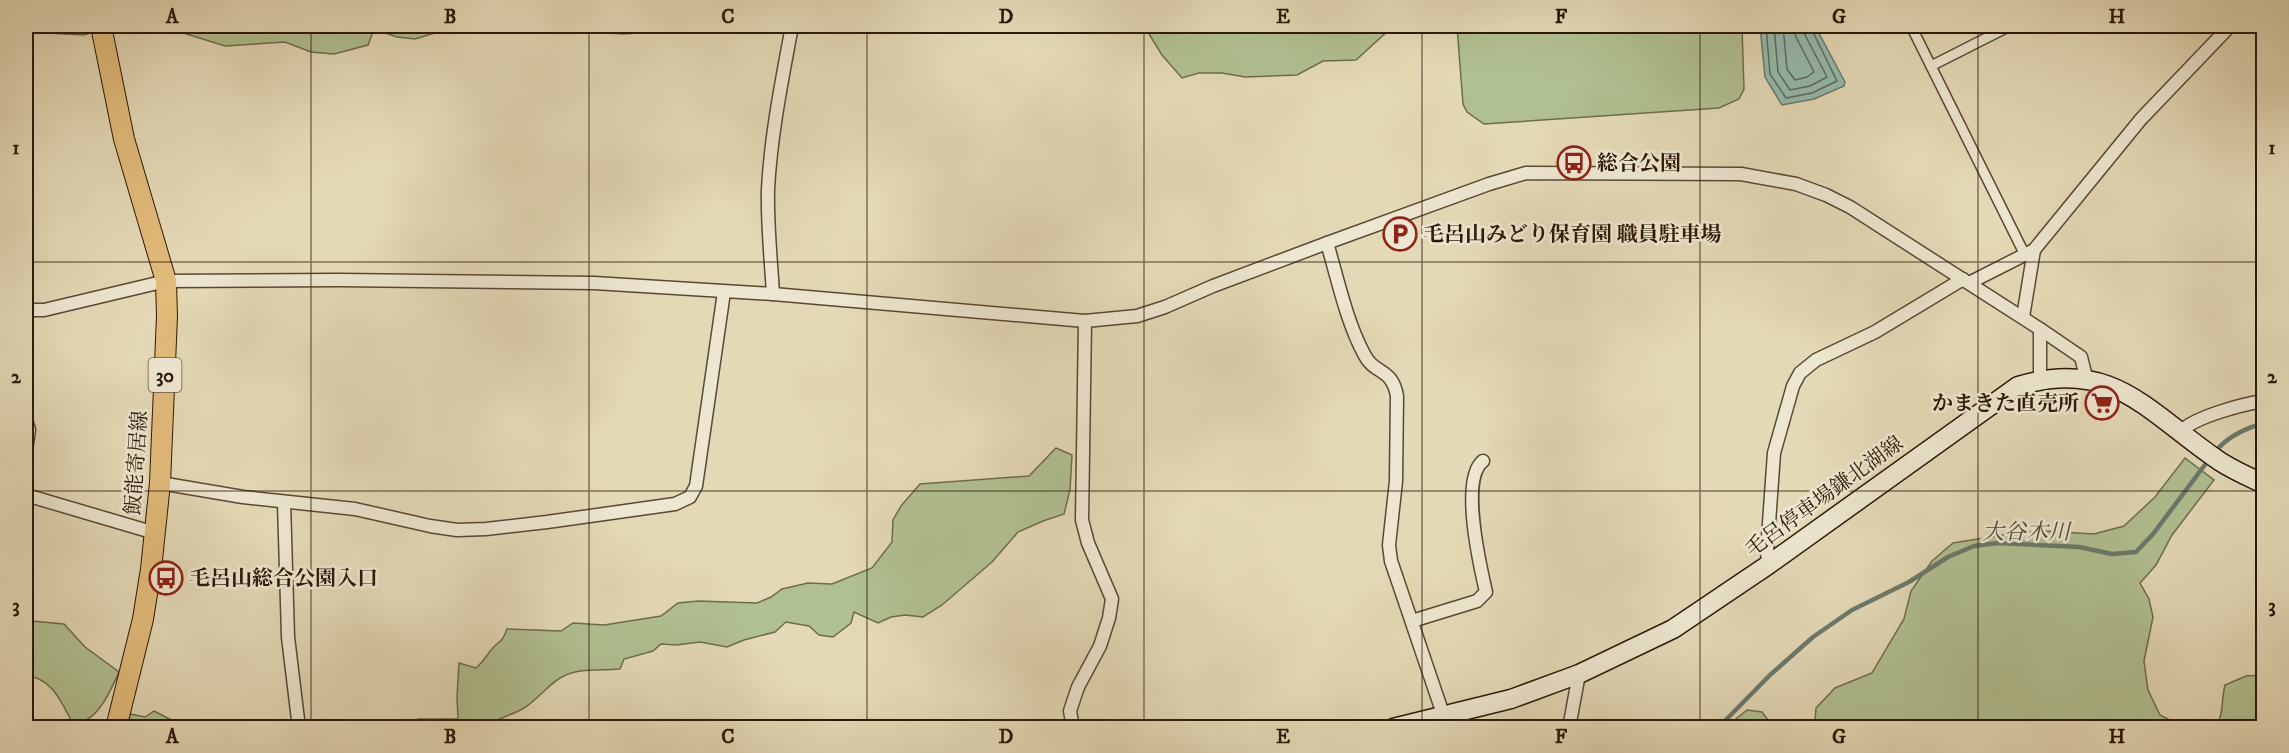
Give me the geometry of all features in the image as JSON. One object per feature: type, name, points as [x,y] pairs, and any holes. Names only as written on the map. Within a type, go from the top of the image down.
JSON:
[{"type":"main road","name":"飯能寄居線","points":[[101,26],[124,139],[166,281],[166,360],[160,483],[155,533],[143,619],[116,728]]},
{"type":"main road","name":"毛呂停車場鎌北湖線","points":[[1393,728],[1511,699],[1579,674],[1673,629],[1768,565],[2018,386],[2040,379],[2067,378],[2087,381],[2105,384],[2127,393],[2210,455],[2264,484]]},
{"type":"street","points":[[773,294],[768,189],[776,108],[792,26]]},
{"type":"street","points":[[1911,26],[2030,253],[2023,317]]},
{"type":"street","points":[[1931,66],[2010,26]]},
{"type":"street","points":[[1768,565],[1773,453],[1793,386],[1800,373],[1816,360],[1875,332],[1966,281],[2030,253],[2141,119],[2230,26]]},
{"type":"street","points":[[26,310],[44,310],[166,281],[339,280],[594,284],[773,294],[1085,321],[1137,316],[1165,307],[1213,286],[1327,243],[1489,184],[1526,173],[1742,174],[1796,184],[1826,195],[1866,217],[2023,317],[2081,357],[2087,381]]},
{"type":"street","points":[[1327,243],[1350,319],[1364,355],[1369,362],[1389,375],[1398,396],[1396,481],[1389,545],[1391,561],[1443,714]]},
{"type":"street","points":[[160,483],[284,502],[355,509],[457,530],[548,522],[675,504],[690,497],[696,486],[724,292]]},
{"type":"street","points":[[1073,728],[1070,711],[1078,687],[1100,646],[1112,599],[1088,543],[1082,520],[1085,321]]},
{"type":"street","points":[[2040,329],[2040,379]]},
{"type":"street","points":[[2180,432],[2185,427],[2224,411],[2264,401]]},
{"type":"street","points":[[26,420],[29,430],[26,450]]},
{"type":"street","points":[[1412,621],[1477,602],[1486,592],[1474,526],[1474,476],[1478,465],[1483,461]]},
{"type":"street","points":[[26,495],[155,533]]},
{"type":"street","points":[[284,502],[288,638],[299,728]]},
{"type":"street","points":[[1569,728],[1579,674]]},
{"type":"green space","points":[[26,26],[113,26],[84,35],[26,32]]},
{"type":"green space","points":[[161,26],[458,26],[415,39],[397,37],[374,29],[368,45],[334,54],[311,52],[285,42],[225,46]]},
{"type":"green space","points":[[579,26],[661,26],[651,30],[620,34],[600,32]]},
{"type":"green space","points":[[1144,26],[1389,26],[1390,29],[1356,60],[1323,61],[1297,75],[1245,77],[1222,73],[1199,73],[1182,78],[1162,55]]},
{"type":"green space","points":[[1457,26],[1742,26],[1744,89],[1739,99],[1719,108],[1484,124],[1467,112],[1463,104]]},
{"type":"green space","points":[[1056,448],[1072,455],[1070,490],[1064,514],[1018,532],[992,562],[942,605],[923,617],[905,615],[891,617],[878,623],[854,612],[851,623],[833,637],[819,635],[809,626],[786,622],[775,632],[727,647],[700,642],[661,644],[653,651],[624,659],[620,669],[574,672],[560,678],[524,708],[487,727],[413,727],[418,719],[458,719],[459,663],[476,668],[502,640],[507,629],[561,631],[573,623],[604,625],[661,616],[678,603],[698,601],[757,603],[782,589],[808,583],[832,584],[872,568],[892,542],[893,520],[901,506],[920,484],[1029,476]]},
{"type":"green space","points":[[2185,458],[2214,480],[2172,535],[2156,565],[2140,583],[2149,599],[2153,617],[2144,661],[2148,690],[2160,715],[2183,727],[1810,727],[1815,721],[1816,708],[1835,688],[1872,673],[1904,619],[1911,591],[1932,561],[1953,543],[2043,531],[2094,534],[2124,526],[2155,497]]},
{"type":"green space","points":[[32,621],[64,624],[85,647],[119,672],[102,705],[86,720],[72,722],[49,685],[35,677],[26,676],[26,631]]},
{"type":"green space","points":[[2263,675],[2263,727],[2216,727],[2220,717],[2225,685],[2246,676]]},
{"type":"green space","points":[[1747,710],[1762,712],[1773,727],[1726,727]]},
{"type":"green space","points":[[154,711],[185,727],[127,727],[130,714],[145,717]]},
{"type":"water","points":[[1760,26],[1815,26],[1845,82],[1844,86],[1814,99],[1782,105],[1765,77]]},
{"type":"waterway","name":"大谷木川","points":[[2215,452],[2237,434],[2264,423]]},
{"type":"waterway","name":"大谷木川","points":[[1718,728],[1770,675],[1813,637],[1852,610],[1909,582],[1948,557],[1974,546],[1998,543],[2079,547],[2112,554],[2136,552],[2153,534],[2210,458]]},
{"type":"place","name":"総合公園","points":[[1574,163]]},
{"type":"place","name":"毛呂山みどり保育園 職員駐車場","points":[[1400,234]]},
{"type":"place","name":"かまきた直売所","points":[[2102,403]]},
{"type":"place","name":"毛呂山総合公園入口","points":[[166,578]]}]
